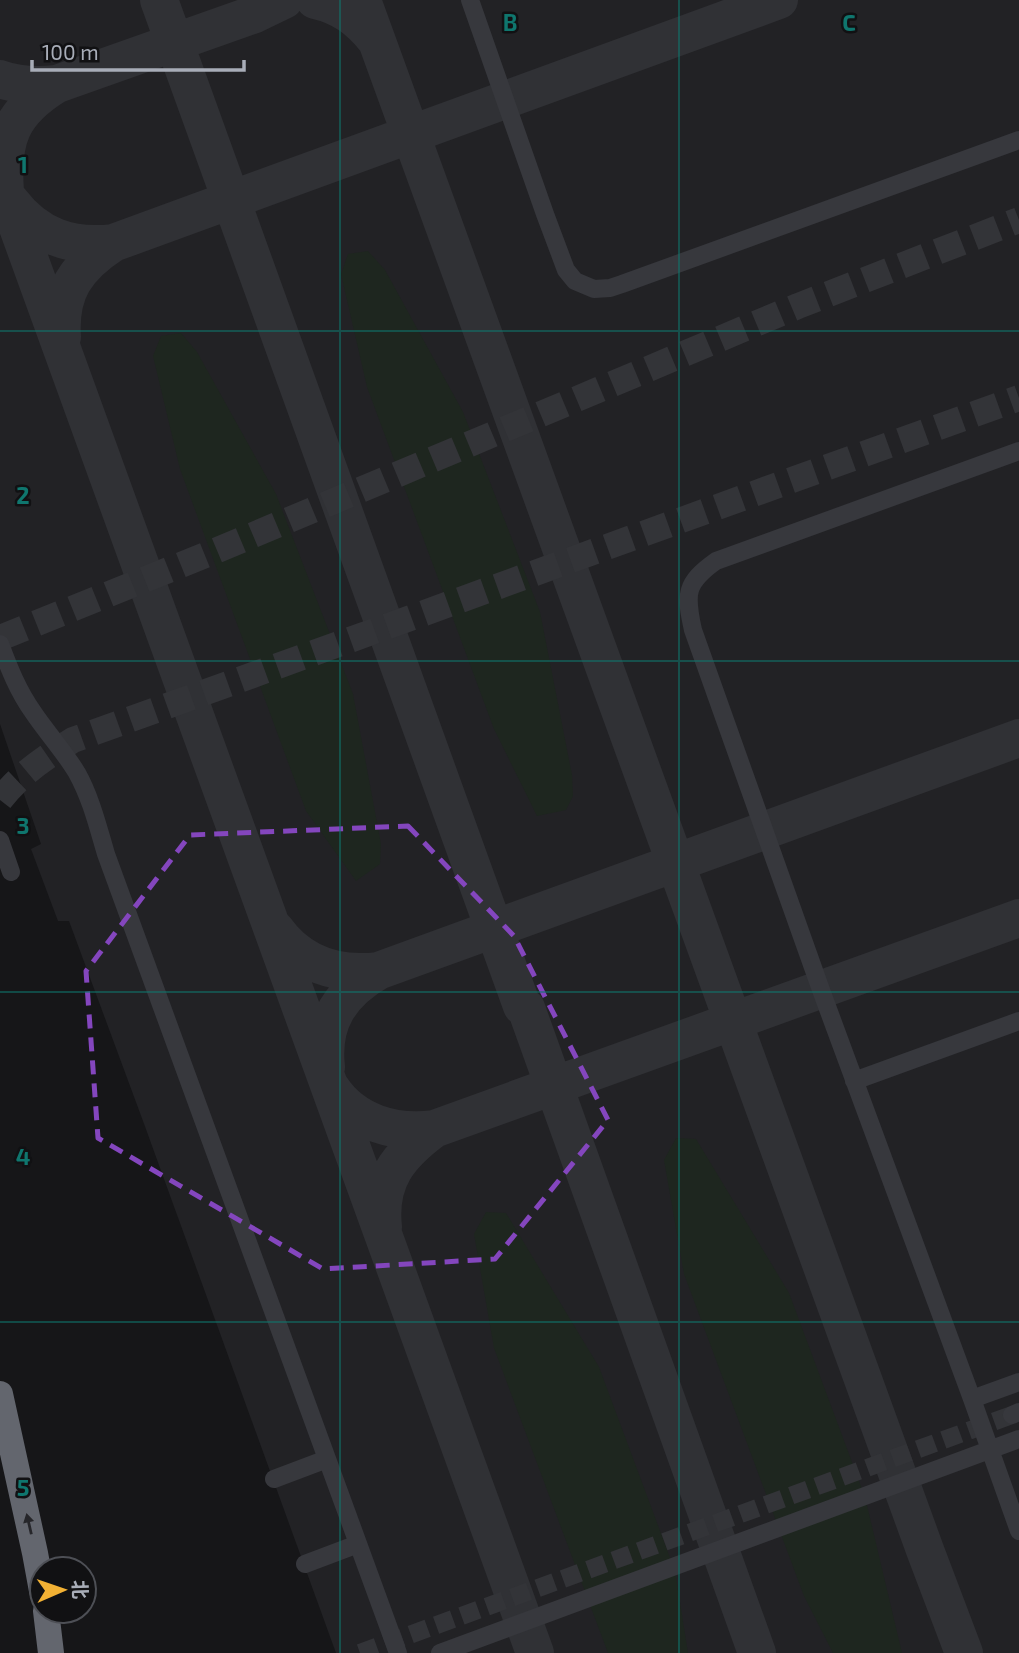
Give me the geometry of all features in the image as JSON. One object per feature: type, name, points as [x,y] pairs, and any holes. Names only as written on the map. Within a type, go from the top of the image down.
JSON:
[{"type":"highway","points":[[0,1394],[36,1555]]},
{"type":"highway","points":[[48,1625],[51,1653]]},
{"type":"lane","points":[[470,0],[566,270],[575,281],[594,289],[622,284],[1019,140]]},
{"type":"lane","points":[[1019,451],[716,561],[699,573],[689,589],[688,607],[693,629],[764,831],[1019,1531]]},
{"type":"lane","points":[[0,644],[18,687],[65,755],[85,790],[398,1653]]},
{"type":"lane","points":[[0,840],[11,872]]},
{"type":"lane","points":[[854,1081],[1019,1021]]},
{"type":"lane","points":[[972,1399],[1019,1382]]},
{"type":"lane","points":[[440,1653],[1019,1439]]},
{"type":"lane","points":[[274,1479],[327,1459]]},
{"type":"lane","points":[[305,1564],[358,1544]]},
{"type":"highlighted area","points":[[408,826],[514,936],[608,1120],[495,1259],[323,1269],[98,1138],[86,971],[190,835]]},
{"type":"shaded area","points":[[0,0],[1019,0],[1019,1653],[336,1653],[69,921],[58,921],[31,849],[41,844],[0,724]]},
{"type":"shaded area","points":[[368,251],[385,270],[463,412],[540,612],[572,775],[573,796],[566,810],[537,816],[494,729],[367,387],[341,274],[348,254]]},
{"type":"shaded area","points":[[181,333],[197,352],[276,494],[353,694],[381,844],[380,864],[356,881],[306,811],[180,469],[153,356],[161,336]]},
{"type":"shaded area","points":[[676,1138],[696,1139],[789,1293],[865,1497],[902,1653],[833,1653],[804,1596],[684,1274],[664,1160]]},
{"type":"shaded area","points":[[486,1212],[506,1213],[599,1367],[675,1571],[688,1653],[608,1653],[494,1348],[474,1234]]},
{"type":"taxiway","points":[[159,0],[522,1006],[526,1008],[757,1653]]},
{"type":"taxiway","points":[[5,191],[5,156],[12,128],[29,105],[57,84],[255,14],[284,0]]},
{"type":"taxiway","points":[[315,0],[349,14],[376,40]]},
{"type":"taxiway","points":[[362,0],[964,1653]]},
{"type":"taxiway","points":[[62,337],[64,307],[72,282],[89,261],[113,243],[779,0]]},
{"type":"taxiway","points":[[0,79],[28,85],[57,84]]},
{"type":"taxiway","points":[[0,178],[535,1653]]},
{"type":"taxiway","points":[[11,202],[32,223],[56,237],[83,243],[113,243]]},
{"type":"taxiway","points":[[326,1067],[327,1037],[336,1011],[353,989],[378,971],[1019,738]]},
{"type":"taxiway","points":[[331,1088],[351,1110],[376,1124],[405,1130],[434,1129],[1019,918]]},
{"type":"taxiway","points":[[275,929],[296,951],[320,965],[348,971],[378,971]]},
{"type":"taxiway","points":[[383,1227],[384,1196],[394,1170],[401,1159],[434,1129]]},
{"type":"tunnel","points":[[0,638],[208,554],[798,306],[1019,220]]},
{"type":"tunnel","points":[[0,800],[25,774],[73,740],[1019,398]]},
{"type":"tunnel","points":[[360,1653],[1012,1415]]}]
